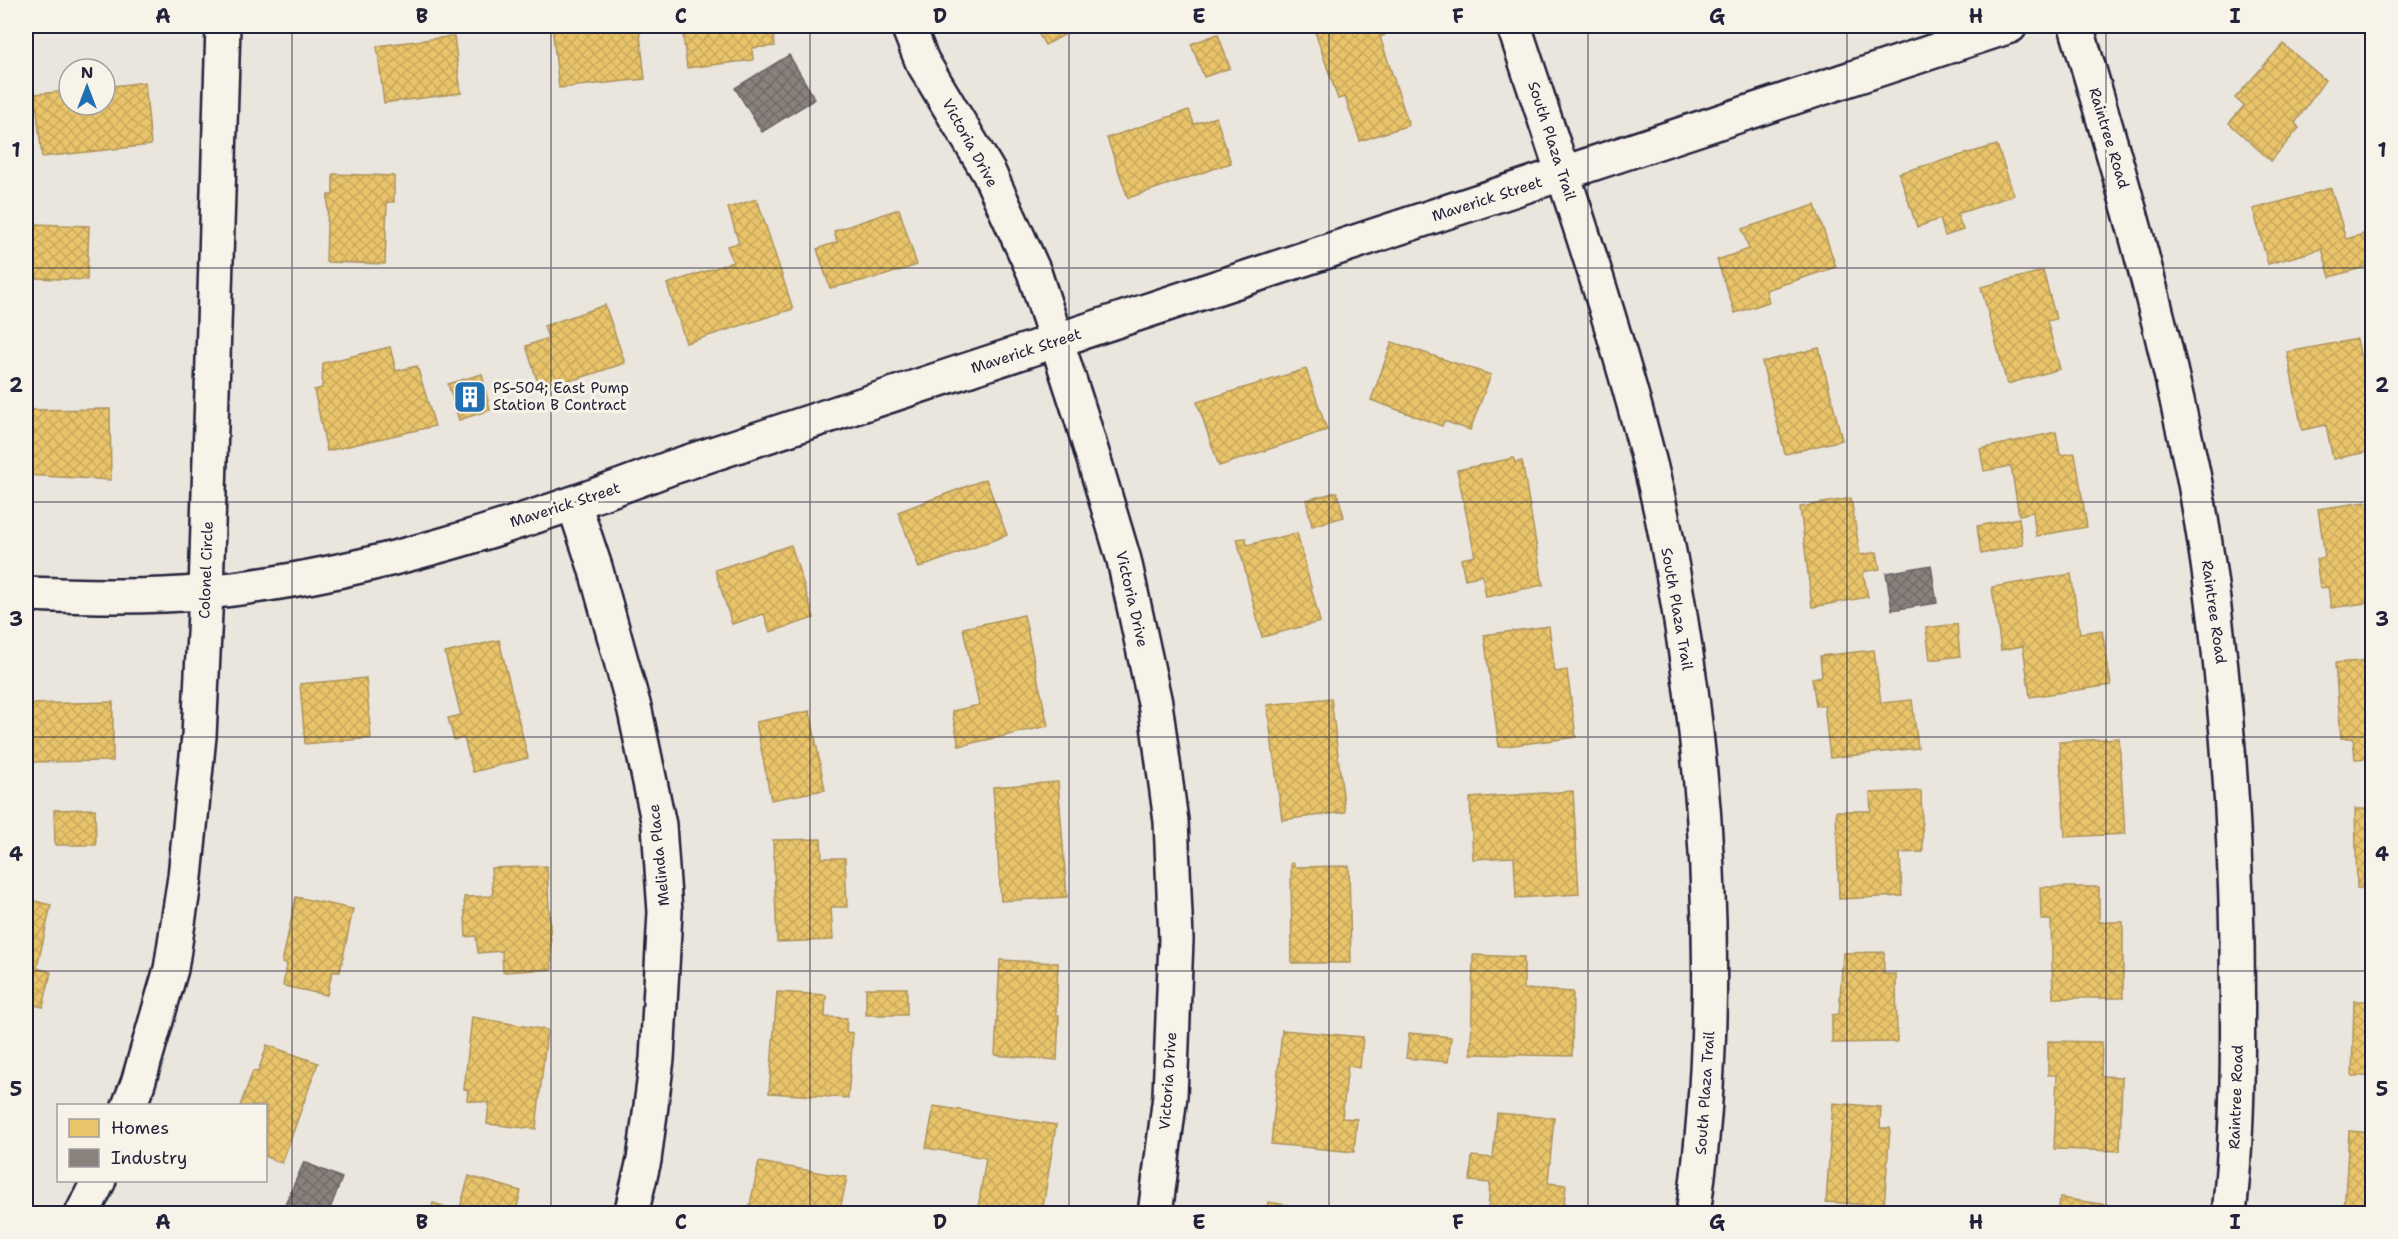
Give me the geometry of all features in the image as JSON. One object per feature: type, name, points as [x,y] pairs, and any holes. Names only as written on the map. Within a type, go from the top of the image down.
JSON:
[{"type":"street","name":"Colonel Circle","points":[[130,1104],[171,969],[185,877],[199,736],[206,592],[223,26]]},
{"type":"street","name":"Victoria Drive","points":[[908,26],[922,61],[989,173],[1034,272],[1080,413],[1124,560],[1155,703],[1171,821],[1176,939],[1170,1096],[1155,1214]]},
{"type":"street","name":"South Plaza Trail","points":[[1514,26],[1611,319],[1652,471],[1682,627],[1702,782],[1709,897],[1709,1042],[1701,1157],[1693,1214]]},
{"type":"street","name":"Maverick Street","points":[[26,594],[102,597],[206,592],[282,582],[417,552],[574,504],[670,468],[2010,26]]},
{"type":"street","name":"Raintree Road","points":[[2076,26],[2125,188],[2161,327],[2197,493],[2220,645],[2235,850],[2238,1027],[2234,1173],[2229,1214]]},
{"type":"street","name":"Melinda Place","points":[[574,504],[595,567],[635,711],[659,825],[665,912],[657,1059],[644,1160],[631,1214]]},
{"type":"street","points":[[82,1214],[98,1182]]},
{"type":"building: Homes","points":[[552,26],[639,26],[645,79],[559,88]]},
{"type":"building: Homes","points":[[682,26],[772,26],[775,46],[752,48],[753,60],[687,68]]},
{"type":"building: Homes","points":[[1034,26],[1081,26],[1045,45]]},
{"type":"building: Homes","points":[[1313,26],[1382,26],[1385,35],[1380,37],[1409,125],[1360,141],[1345,97],[1338,99]]},
{"type":"building: Homes","points":[[1218,34],[1230,68],[1204,77],[1191,44]]},
{"type":"building: Homes","points":[[454,36],[461,93],[384,103],[377,46]]},
{"type":"building: Homes","points":[[2283,44],[2325,80],[2295,123],[2299,128],[2271,161],[2229,123],[2244,106],[2235,98]]},
{"type":"building: Homes","points":[[145,82],[151,145],[42,157],[35,94],[57,92],[57,117],[117,117],[117,86]]},
{"type":"building: Homes","points":[[1189,110],[1194,124],[1216,117],[1231,163],[1128,198],[1107,138]]},
{"type":"building: Homes","points":[[1997,145],[2014,195],[1957,214],[1963,230],[1945,236],[1940,219],[1917,227],[1899,173]]},
{"type":"building: Homes","points":[[333,174],[394,176],[394,202],[387,202],[385,264],[326,262],[328,195],[333,195]]},
{"type":"building: Homes","points":[[2331,188],[2346,239],[2367,233],[2372,265],[2330,277],[2322,249],[2268,264],[2253,209]]},
{"type":"building: Homes","points":[[757,199],[793,309],[686,343],[667,284],[733,262],[727,246],[739,243],[728,208]]},
{"type":"building: Homes","points":[[1815,205],[1836,267],[1766,290],[1769,302],[1735,313],[1717,260],[1749,249],[1742,229]]},
{"type":"building: Homes","points":[[899,209],[917,265],[883,276],[830,288],[817,249],[837,242],[834,231]]},
{"type":"building: Homes","points":[[34,224],[89,226],[87,280],[34,278]]},
{"type":"building: Homes","points":[[2043,271],[2056,319],[2047,321],[2060,369],[2007,384],[1981,287]]},
{"type":"building: Homes","points":[[605,305],[625,363],[580,378],[539,386],[526,346],[548,338],[544,326]]},
{"type":"building: Homes","points":[[2357,339],[2372,413],[2372,451],[2333,459],[2326,425],[2302,430],[2287,352]]},
{"type":"building: Homes","points":[[1392,342],[1491,375],[1470,430],[1444,421],[1442,426],[1371,400]]},
{"type":"building: Homes","points":[[390,347],[396,371],[417,366],[435,426],[327,451],[314,390],[322,388],[323,363]]},
{"type":"building: Homes","points":[[1819,348],[1842,440],[1785,454],[1762,362]]},
{"type":"building: Homes","points":[[1306,369],[1327,430],[1219,466],[1197,402]]},
{"type":"building: Homes","name":"PS-504; East Pump Station B Contract","points":[[482,374],[490,410],[459,420],[448,384]]},
{"type":"building: Homes","points":[[110,409],[111,480],[26,475],[26,410]]},
{"type":"building: Homes","points":[[2056,432],[2060,455],[2075,453],[2087,527],[2036,536],[2033,512],[2019,515],[2011,466],[1984,471],[1980,449]]},
{"type":"building: Homes","points":[[1514,458],[1515,463],[1522,461],[1543,585],[1486,597],[1482,575],[1465,579],[1461,559],[1475,556],[1457,470]]},
{"type":"building: Homes","points":[[986,479],[1007,535],[919,568],[898,512]]},
{"type":"building: Homes","points":[[1337,492],[1344,517],[1312,526],[1306,500]]},
{"type":"building: Homes","points":[[1851,498],[1860,555],[1877,552],[1880,569],[1863,572],[1868,597],[1812,607],[1800,507]]},
{"type":"building: Homes","points":[[2372,501],[2372,602],[2331,608],[2328,587],[2320,588],[2316,559],[2325,557],[2318,509]]},
{"type":"building: Homes","points":[[2019,518],[2023,545],[1981,554],[1977,526]]},
{"type":"building: Homes","points":[[1297,533],[1320,622],[1262,637],[1237,539],[1246,538],[1247,545]]},
{"type":"building: Homes","points":[[791,545],[814,618],[770,632],[764,614],[732,624],[715,570]]},
{"type":"building: Homes","points":[[2071,574],[2080,633],[2102,630],[2111,685],[2030,697],[2023,646],[2001,650],[1992,587]]},
{"type":"building: Homes","points":[[1024,615],[1048,726],[959,746],[952,711],[979,705],[963,628]]},
{"type":"building: Homes","points":[[1957,624],[1960,656],[1930,660],[1926,628]]},
{"type":"building: Homes","points":[[1549,626],[1555,672],[1567,670],[1576,737],[1499,747],[1484,635]]},
{"type":"building: Homes","points":[[499,640],[528,758],[473,772],[464,738],[454,740],[448,718],[461,715],[445,653]]},
{"type":"building: Homes","points":[[1874,650],[1881,703],[1912,700],[1918,748],[1830,758],[1824,705],[1816,706],[1812,678],[1822,676],[1820,656]]},
{"type":"building: Homes","points":[[2372,660],[2372,758],[2355,759],[2353,738],[2341,738],[2335,663]]},
{"type":"building: Homes","points":[[366,678],[371,738],[305,744],[300,684]]},
{"type":"building: Homes","points":[[1331,698],[1345,812],[1282,820],[1267,705]]},
{"type":"building: Homes","points":[[113,702],[113,761],[26,762],[26,704]]},
{"type":"building: Homes","points":[[810,711],[825,790],[771,800],[756,722]]},
{"type":"building: Homes","points":[[2119,738],[2125,834],[2065,837],[2059,742]]},
{"type":"building: Homes","points":[[1058,782],[1067,897],[1001,901],[993,787]]},
{"type":"building: Homes","points":[[1573,791],[1579,894],[1516,898],[1514,857],[1473,859],[1470,798]]},
{"type":"building: Homes","points":[[1921,791],[1923,852],[1900,853],[1902,896],[1839,899],[1836,811],[1871,811],[1870,793]]},
{"type":"building: Homes","points":[[95,809],[96,845],[55,845],[54,810]]},
{"type":"building: Homes","points":[[2355,809],[2372,809],[2372,888],[2357,888]]},
{"type":"building: Homes","points":[[821,839],[822,858],[845,858],[847,907],[831,907],[833,940],[777,942],[773,840]]},
{"type":"building: Homes","points":[[1291,863],[1294,863],[1294,867],[1349,866],[1351,963],[1292,963]]},
{"type":"building: Homes","points":[[547,866],[552,969],[503,972],[502,951],[478,953],[476,936],[466,937],[464,897],[493,896],[491,868]]},
{"type":"building: Homes","points":[[2040,887],[2099,887],[2099,922],[2123,922],[2123,998],[2053,998],[2051,920],[2041,920]]},
{"type":"building: Homes","points":[[296,897],[353,909],[340,972],[332,972],[327,995],[283,986],[287,964],[282,963]]},
{"type":"building: Homes","points":[[26,899],[51,905],[37,968],[51,972],[43,1007],[26,1003]]},
{"type":"building: Homes","points":[[1884,952],[1884,974],[1896,974],[1897,1042],[1832,1043],[1832,1015],[1839,1014],[1843,953]]},
{"type":"building: Homes","points":[[1473,955],[1524,957],[1524,989],[1573,992],[1572,1056],[1471,1054]]},
{"type":"building: Homes","points":[[1000,960],[1058,963],[1057,1060],[995,1055]]},
{"type":"building: Homes","points":[[866,988],[907,988],[907,1015],[866,1015]]},
{"type":"building: Homes","points":[[777,992],[826,995],[825,1017],[847,1018],[846,1032],[853,1033],[848,1098],[769,1093]]},
{"type":"building: Homes","points":[[2354,1001],[2372,1001],[2372,1076],[2352,1076]]},
{"type":"building: Homes","points":[[472,1017],[547,1030],[536,1129],[487,1124],[489,1103],[467,1100],[468,1090],[464,1089]]},
{"type":"building: Homes","points":[[1282,1030],[1363,1037],[1360,1068],[1348,1066],[1342,1118],[1357,1119],[1354,1152],[1271,1144]]},
{"type":"building: Homes","points":[[1409,1033],[1451,1037],[1448,1062],[1406,1058]]},
{"type":"building: Homes","points":[[2048,1041],[2102,1042],[2101,1076],[2122,1077],[2120,1151],[2054,1149],[2057,1075],[2048,1075]]},
{"type":"building: Homes","points":[[267,1045],[318,1063],[282,1163],[267,1157],[267,1104],[241,1104],[253,1071],[258,1072]]},
{"type":"building: Homes","points":[[1833,1103],[1881,1107],[1880,1128],[1890,1128],[1884,1206],[1826,1202]]},
{"type":"building: Homes","points":[[934,1106],[1056,1125],[1042,1214],[977,1214],[986,1158],[926,1148]]},
{"type":"building: Homes","points":[[1497,1113],[1554,1118],[1548,1183],[1566,1185],[1563,1214],[1535,1214],[1488,1209],[1490,1183],[1470,1181],[1472,1156],[1493,1158]]},
{"type":"building: Homes","points":[[2349,1131],[2372,1133],[2372,1214],[2344,1214]]},
{"type":"building: Homes","points":[[759,1162],[847,1177],[839,1214],[748,1214]]},
{"type":"building: Homes","points":[[469,1176],[521,1191],[515,1214],[430,1214],[433,1203],[459,1211]]},
{"type":"building: Homes","points":[[2060,1198],[2115,1206],[2114,1214],[2058,1214]]},
{"type":"building: Homes","points":[[1268,1202],[1328,1212],[1328,1214],[1266,1214]]},
{"type":"building: Homes","points":[[201,1206],[215,1214],[197,1214]]},
{"type":"building: Industry","points":[[789,55],[815,99],[762,132],[735,88]]},
{"type":"building: Industry","points":[[1931,565],[1937,603],[1892,610],[1886,573]]},
{"type":"building: Industry","points":[[304,1162],[342,1178],[328,1214],[299,1214],[284,1207]]},
{"type":"place","name":"PS-504; East Pump Station B Contract","points":[[470,397]]}]
